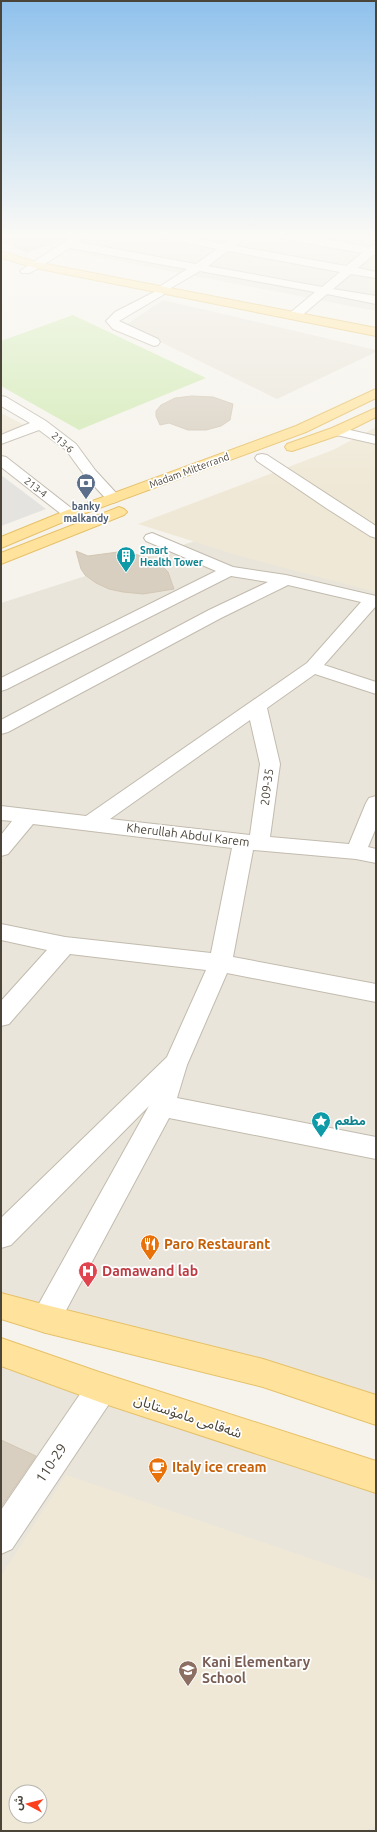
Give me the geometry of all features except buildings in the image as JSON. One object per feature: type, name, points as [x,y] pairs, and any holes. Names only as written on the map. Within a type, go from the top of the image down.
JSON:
[{"type":"main road","points":[[294,319],[376,337]]},
{"type":"main road","points":[[316,319],[376,332]]},
{"type":"main road","name":"Madam Mitterrand","points":[[1,543],[70,514],[301,429],[376,393]]},
{"type":"main road","name":"Madam Mitterrand","points":[[218,475],[337,431],[376,412]]},
{"type":"main road","points":[[1,559],[130,508]]},
{"type":"main road","points":[[1,1306],[46,1319],[263,1373],[376,1410]]},
{"type":"main road","name":"شەقامی مامۆستایان","points":[[1,1352],[102,1388],[376,1477]]},
{"type":"street","points":[[114,319],[112,321],[117,326],[154,342]]},
{"type":"street","name":"213-6","points":[[1,400],[41,424],[71,447],[90,473],[113,498]]},
{"type":"street","points":[[1,440],[41,424]]},
{"type":"street","points":[[337,431],[376,440]]},
{"type":"street","points":[[262,458],[331,505],[376,533]]},
{"type":"street","name":"213-4","points":[[1,460],[70,514]]},
{"type":"street","points":[[90,823],[313,668],[374,601],[286,580],[229,571],[152,538]]},
{"type":"street","points":[[1,685],[229,571]]},
{"type":"street","points":[[1,728],[216,614],[286,580]]},
{"type":"street","points":[[313,668],[376,688]]},
{"type":"street","name":"209-35","points":[[46,1319],[162,1106],[176,1063],[220,963],[270,764],[257,707]]},
{"type":"street","points":[[366,854],[376,803]]},
{"type":"street","name":"Kherullah Abdul Karem","points":[[1,813],[251,843],[366,854]]},
{"type":"street","points":[[1,849],[28,816]]},
{"type":"street","points":[[1,932],[65,945],[220,963],[376,993]]},
{"type":"street","points":[[1,1017],[65,945]]},
{"type":"street","points":[[1,1236],[176,1063]]},
{"type":"street","points":[[162,1106],[376,1148]]},
{"type":"street","name":"110-29","points":[[1,1538],[102,1388]]},
{"type":"shaded area","points":[[134,319],[246,319],[376,350],[376,352],[277,399],[126,325]]},
{"type":"shaded area","points":[[1,413],[26,426],[1,437]]},
{"type":"shaded area","points":[[376,427],[376,592],[240,556],[138,524],[333,450]]},
{"type":"shaded area","points":[[1,475],[46,509],[1,526]]},
{"type":"shaded area","points":[[376,483],[376,1411],[1,1306],[1,603]]},
{"type":"shaded area","name":"Kani Elementary School","points":[[1,1367],[92,1400],[376,1485],[376,1831],[1,1831]]},
{"type":"shaded area","name":"Kani Elementary School","points":[[66,1475],[376,1581],[376,1827],[361,1831],[1,1831],[1,1576]]},
{"type":"green space","points":[[61,319],[82,319],[206,378],[79,430],[1,386],[1,341]]},
{"type":"place","name":"banky malkandy","points":[[86,500]]},
{"type":"place","name":"Smart Health Tower","points":[[126,573]]},
{"type":"place","name":"مطعم","points":[[321,1138]]},
{"type":"place","name":"Paro Restaurant","points":[[150,1261]]},
{"type":"place","name":"Damawand lab","points":[[88,1288]]},
{"type":"place","name":"Italy ice cream","points":[[158,1484]]},
{"type":"place","name":"Kani Elementary School","points":[[188,1687]]}]
